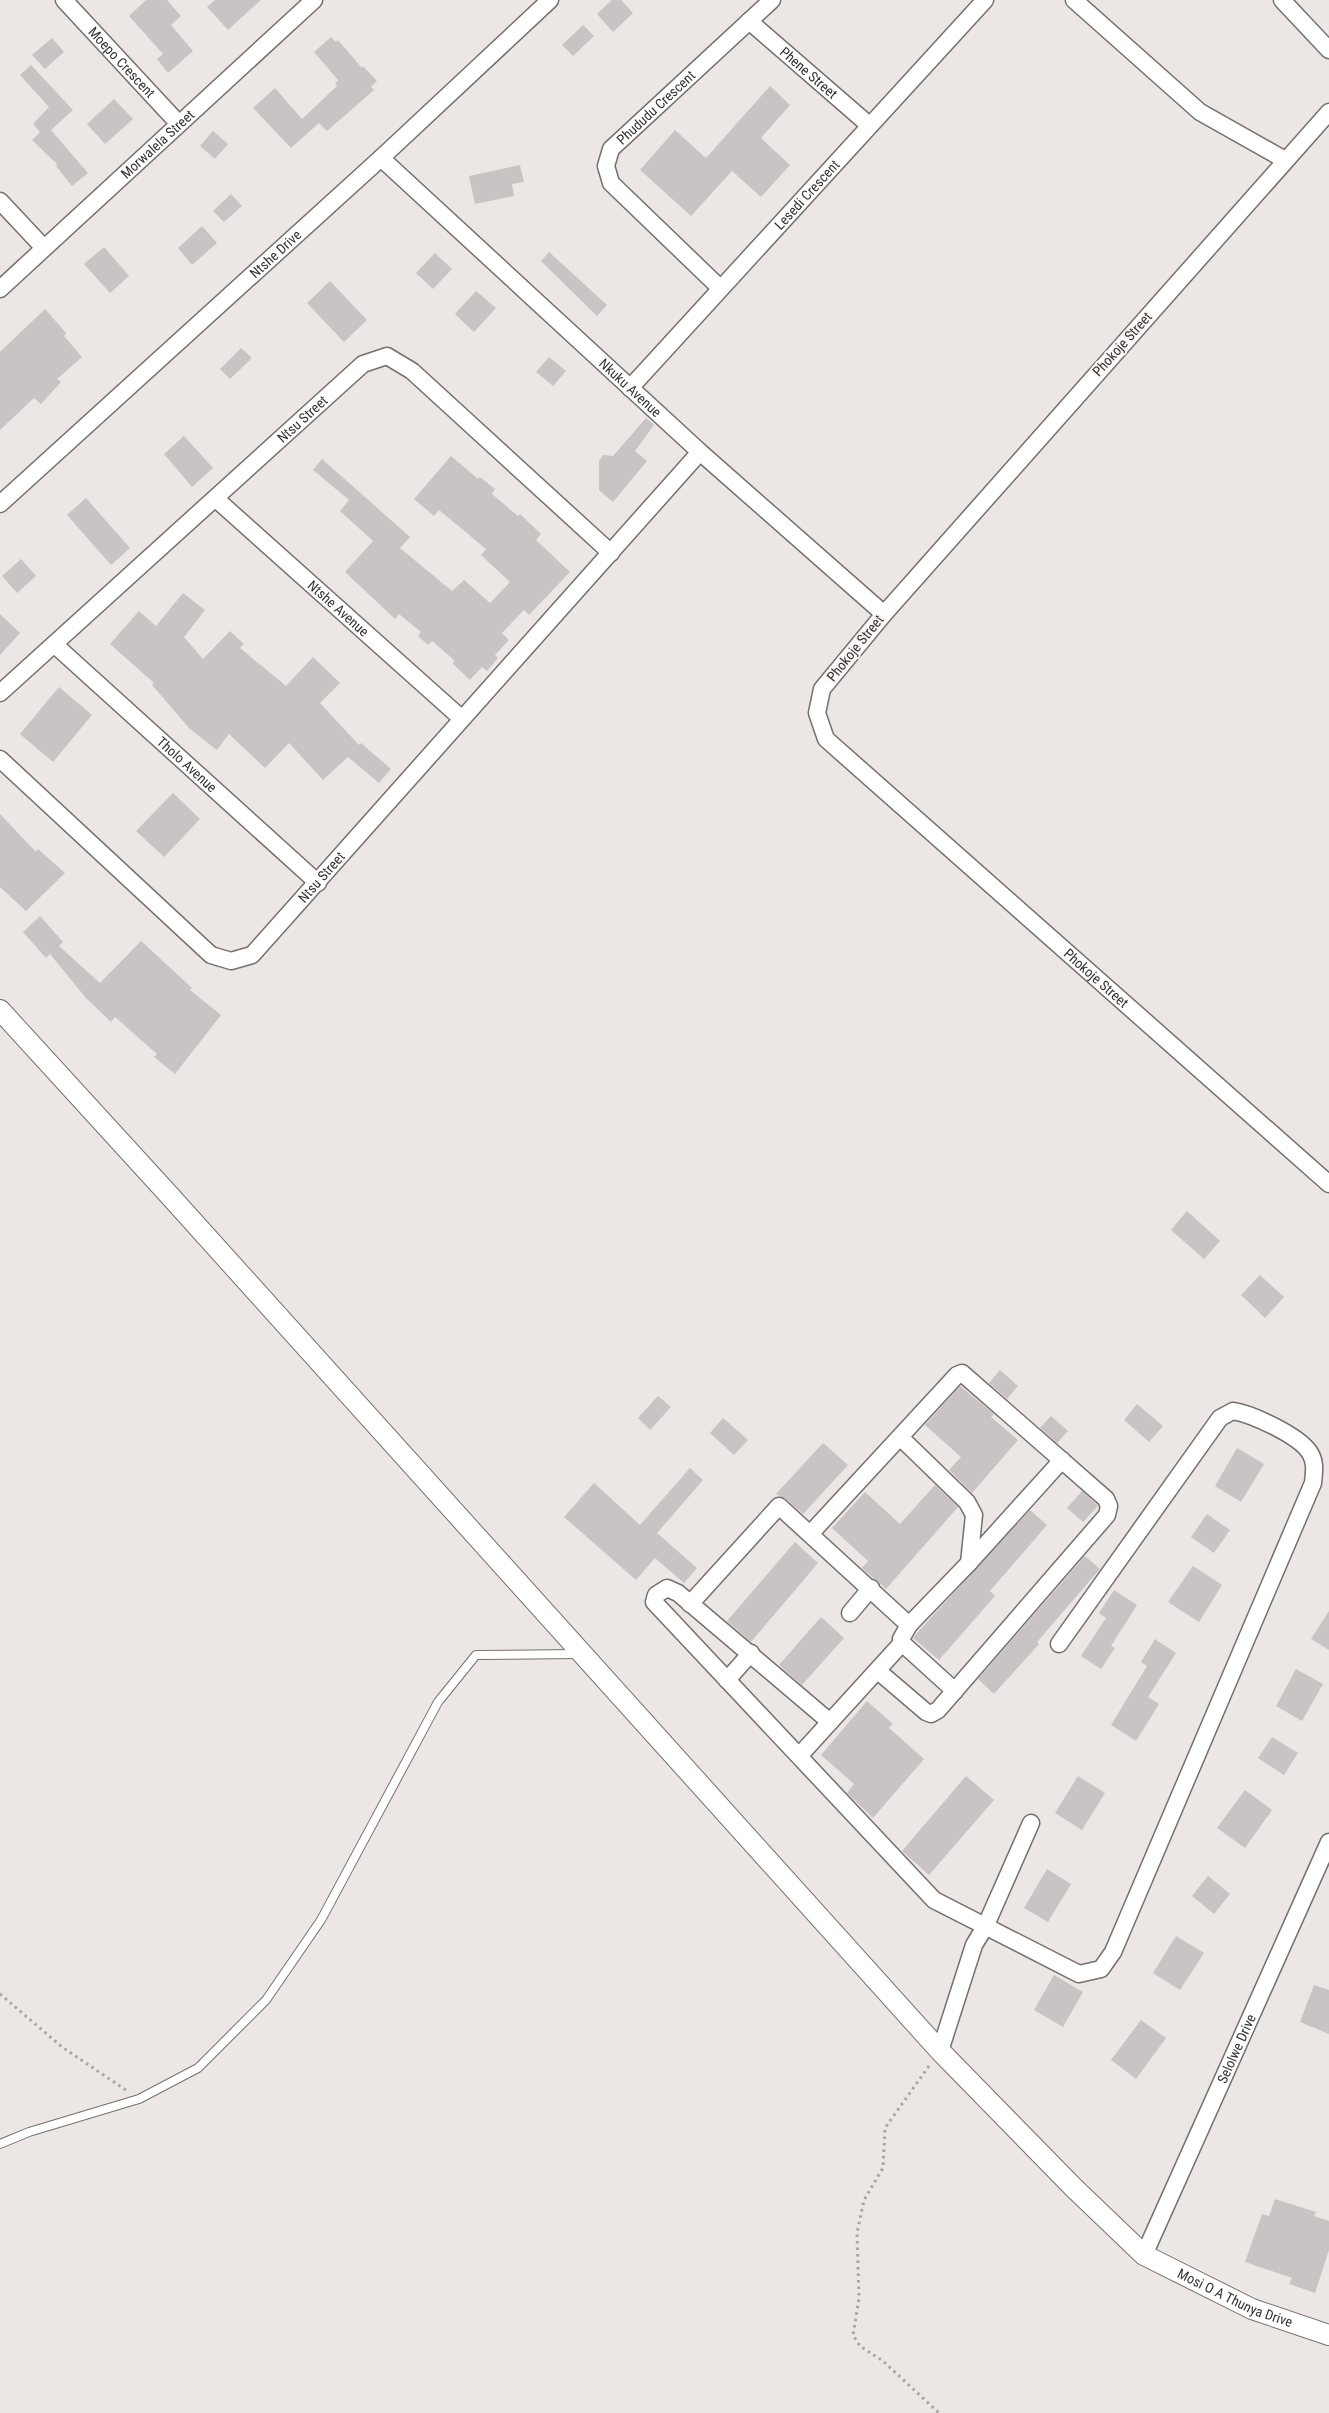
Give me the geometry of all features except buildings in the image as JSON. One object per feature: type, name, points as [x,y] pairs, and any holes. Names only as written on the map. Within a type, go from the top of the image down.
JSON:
[{"type":"street","name":"Moepo Crescent","points":[[64,0],[179,124]]},
{"type":"street","name":"Ntshe Drive","points":[[0,504],[381,158],[550,0]]},
{"type":"street","name":"Phududu Crescent","points":[[720,288],[611,182],[606,166],[611,149],[772,0]]},
{"type":"street","name":"Lesedi Crescent","points":[[630,388],[985,0]]},
{"type":"street","points":[[1074,0],[1200,112],[1285,160]]},
{"type":"street","points":[[1282,0],[1329,50]]},
{"type":"street","name":"Morwalela Street","points":[[0,289],[312,1]]},
{"type":"street","name":"Phene Street","points":[[749,21],[869,125]]},
{"type":"street","name":"Phokoje Street","points":[[1329,112],[884,614],[822,689],[817,714],[826,739],[1329,1184]]},
{"type":"street","name":"Nkuku Avenue","points":[[381,158],[700,452],[884,614]]},
{"type":"street","points":[[0,201],[44,248]]},
{"type":"street","name":"Ntsu Street","points":[[0,693],[216,499],[362,364],[387,356],[412,371],[611,553]]},
{"type":"street","name":"Ntsu Street","points":[[0,759],[211,955],[231,961],[252,955],[318,883],[461,718],[700,452]]},
{"type":"street","name":"Ntshe Avenue","points":[[216,499],[461,718]]},
{"type":"street","name":"Tholo Avenue","points":[[54,645],[318,883]]},
{"type":"street","name":"Mosi O A Thunya Drive","points":[[0,1010],[170,1196],[940,2051],[1074,2188],[1144,2255],[1252,2310],[1329,2335]]},
{"type":"street","points":[[811,1533],[957,1375],[962,1373],[968,1376],[1106,1498],[1109,1506],[1107,1514],[938,1710],[931,1714],[926,1712],[878,1671]]},
{"type":"street","points":[[830,1722],[678,1593],[667,1588],[656,1595],[654,1602],[800,1755],[934,1900],[950,1910],[986,1925],[1079,1974],[1100,1969],[1113,1952],[1313,1483],[1315,1466],[1310,1453],[1302,1443],[1246,1413],[1233,1410],[1220,1418],[1059,1644]]},
{"type":"street","points":[[900,1437],[966,1502],[974,1515],[969,1563]]},
{"type":"street","points":[[955,1691],[902,1644],[901,1639],[909,1625],[969,1563],[1062,1460]]},
{"type":"street","points":[[690,1604],[779,1506],[811,1533],[909,1625]]},
{"type":"street","points":[[850,1612],[871,1588]]},
{"type":"street","points":[[800,1755],[902,1644]]},
{"type":"street","points":[[728,1680],[751,1653]]},
{"type":"street","points":[[940,2051],[974,1944],[986,1925],[1031,1823]]},
{"type":"street","name":"Selolwe Drive","points":[[1144,2255],[1329,1842]]},
{"type":"lane","points":[[0,2144],[29,2132],[139,2099],[198,2068],[266,2000],[321,1920],[438,1702],[476,1655],[582,1654]]},
{"type":"path","points":[[0,1994],[62,2047],[139,2099]]},
{"type":"path","points":[[939,2413],[883,2361],[860,2346],[853,2335],[859,2298],[857,2233],[864,2200],[883,2168],[885,2128],[940,2051]]}]
